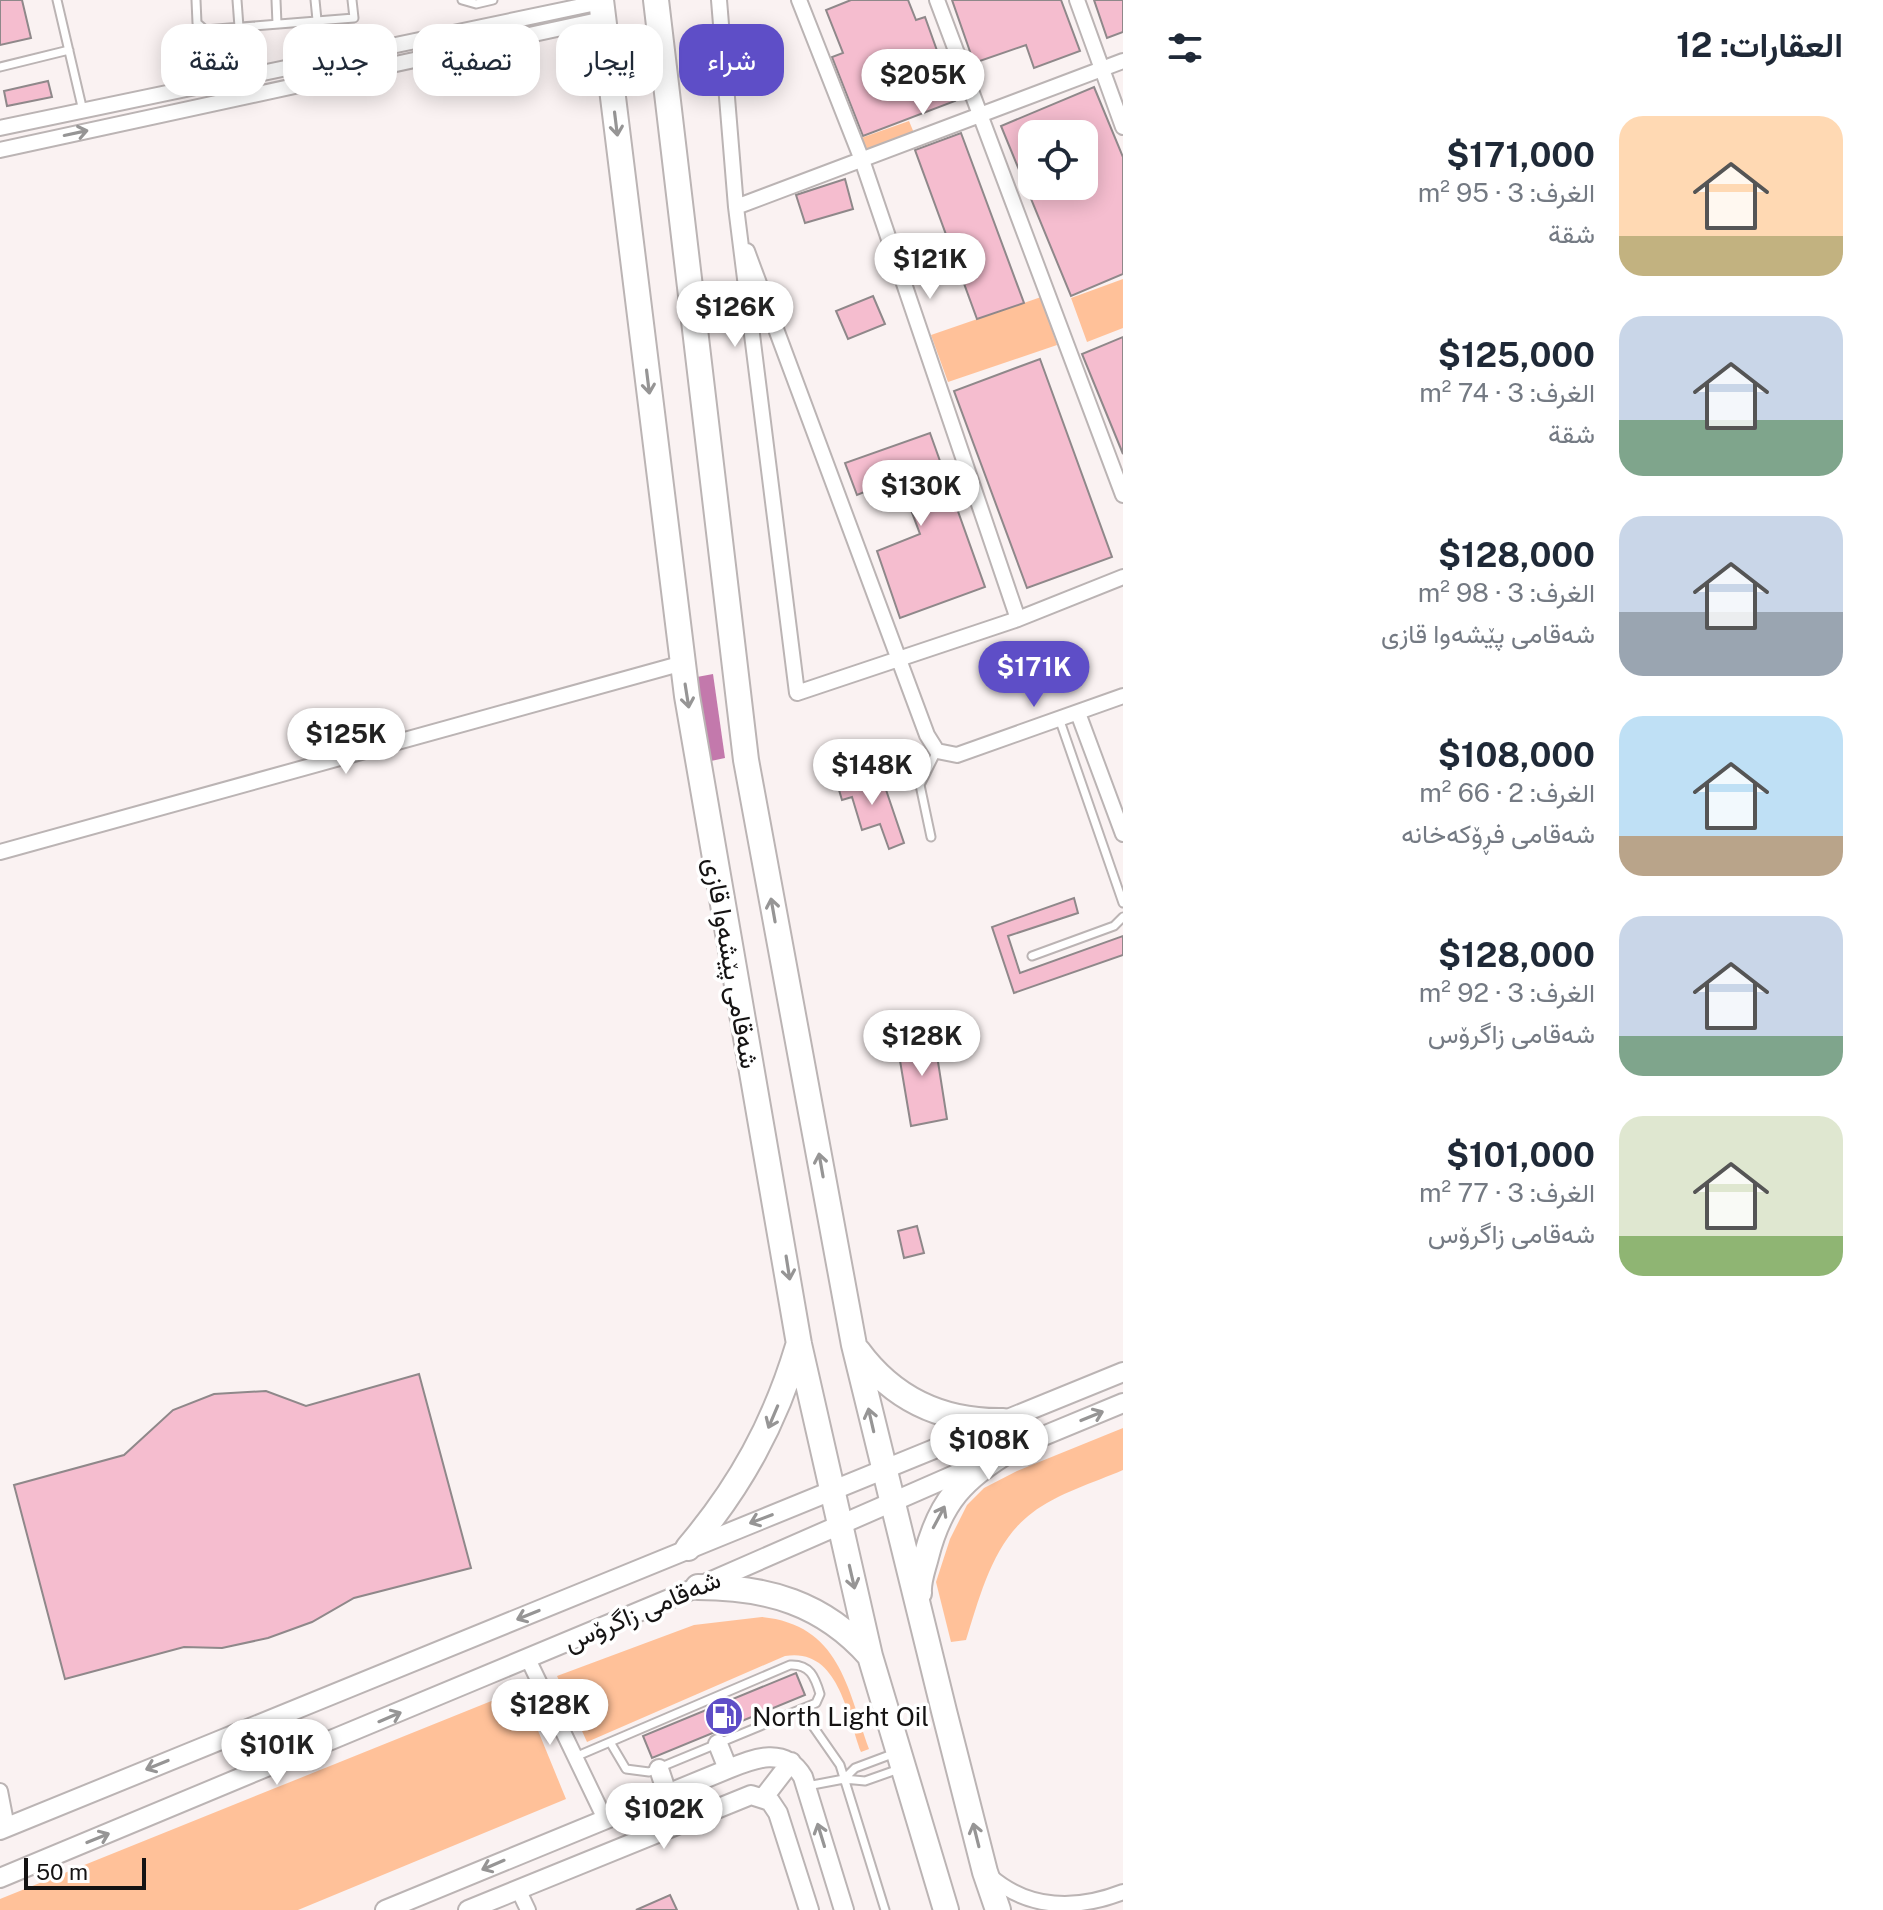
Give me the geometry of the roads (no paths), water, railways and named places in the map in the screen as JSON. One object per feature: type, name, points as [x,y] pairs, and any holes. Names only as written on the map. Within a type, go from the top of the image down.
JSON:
[{"type":"highway","name":"شەقامی پێشەوا قازی","points":[[656,0],[746,760],[854,1345],[985,1872],[998,1910]]},
{"type":"highway","name":"شەقامی پێشەوا قازی","points":[[602,7],[683,663],[799,1344],[870,1656],[946,1910]]},
{"type":"highway","points":[[688,1548],[721,1508],[755,1455],[782,1396],[799,1344]]},
{"type":"highway","points":[[854,1345],[870,1367],[912,1402],[958,1419],[1003,1421]]},
{"type":"highway","points":[[921,1620],[918,1588],[935,1522],[955,1491],[981,1467],[1012,1448]]},
{"type":"highway","points":[[698,1587],[762,1590],[791,1599],[819,1612],[870,1656]]},
{"type":"main road","name":"شەقامی زاگرۆس","points":[[3,1828],[1123,1372]]},
{"type":"main road","name":"شەقامی زاگرۆس","points":[[0,1878],[528,1659],[1012,1448],[1123,1403]]},
{"type":"main road","points":[[718,1744],[728,1769]]},
{"type":"main road","points":[[385,1910],[667,1793],[764,1757],[791,1762],[807,1786],[844,1910]]},
{"type":"main road","points":[[764,1797],[791,1762]]},
{"type":"main road","points":[[659,1769],[667,1793]]},
{"type":"main road","points":[[468,1910],[744,1796],[764,1797],[778,1813],[809,1910]]},
{"type":"main road","points":[[544,1844],[557,1873]]},
{"type":"street","points":[[719,0],[736,207],[797,693],[1018,619],[1123,577]]},
{"type":"street","points":[[799,0],[862,160],[1018,619]]},
{"type":"street","points":[[937,0],[978,117],[1123,495]]},
{"type":"street","points":[[1077,0],[1123,127]]},
{"type":"street","points":[[0,128],[602,7]]},
{"type":"street","points":[[0,150],[602,7]]},
{"type":"street","points":[[736,207],[1123,61]]},
{"type":"street","points":[[739,227],[927,735],[937,751],[957,755],[1060,721],[1123,696]]},
{"type":"street","points":[[0,852],[683,663]]},
{"type":"street","points":[[1078,713],[1123,834]]},
{"type":"street","points":[[528,1659],[605,1819]]},
{"type":"street","points":[[0,1791],[3,1828]]},
{"type":"street","points":[[985,1872],[1023,1898],[1053,1906],[1084,1905],[1123,1893]]},
{"type":"street","points":[[518,1889],[528,1910]]},
{"type":"lane","points":[[57,0],[83,111]]},
{"type":"lane","points":[[196,0],[200,24]]},
{"type":"lane","points":[[237,0],[239,24]]},
{"type":"lane","points":[[276,0],[277,24]]},
{"type":"lane","points":[[315,0],[317,20]]},
{"type":"lane","points":[[267,25],[354,18],[352,0]]},
{"type":"lane","points":[[462,0],[476,4],[493,0]]},
{"type":"lane","points":[[0,67],[69,50]]},
{"type":"lane","points":[[1060,721],[1123,903]]},
{"type":"lane","points":[[931,837],[920,785],[937,751]]},
{"type":"lane","points":[[1032,956],[1114,926],[1123,917]]},
{"type":"lane","points":[[575,1757],[610,1742],[790,1665],[801,1665],[811,1671],[820,1694],[816,1703],[643,1773],[626,1769],[610,1742]]},
{"type":"lane","points":[[801,1709],[840,1765],[885,1910]]},
{"type":"lane","points":[[844,1779],[855,1768],[899,1760]]},
{"type":"lane","points":[[807,1786],[844,1779],[865,1781],[899,1760]]},
{"type":"place","name":"North Light Oil","points":[[724,1716]]}]
